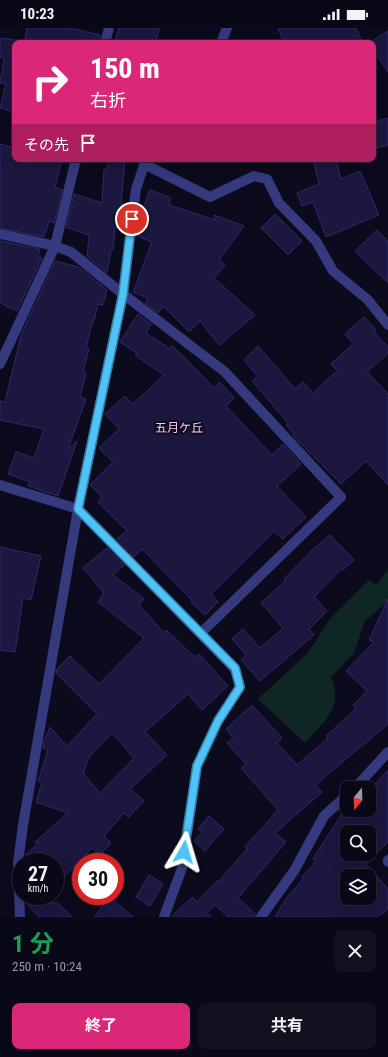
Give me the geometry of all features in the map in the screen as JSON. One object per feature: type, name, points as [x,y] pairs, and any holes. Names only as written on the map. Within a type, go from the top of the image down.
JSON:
[{"type":"street","points":[[106,40],[109,28]]},
{"type":"street","points":[[222,40],[227,28]]},
{"type":"street","points":[[0,364],[55,246],[75,162]]},
{"type":"street","points":[[20,917],[19,855],[78,509],[123,294],[136,189],[145,162],[210,197],[254,176],[267,179],[279,203],[316,241],[333,271],[368,300],[388,325]]},
{"type":"street","points":[[0,234],[55,246],[71,252],[225,372],[341,497],[201,633]]},
{"type":"street","points":[[0,484],[78,509],[235,668],[240,687],[218,721],[197,766],[182,868],[164,917]]},
{"type":"street","points":[[361,781],[388,752]]},
{"type":"street","points":[[261,917],[294,871],[324,816],[340,801]]},
{"type":"green space","points":[[388,570],[388,601],[365,621],[354,653],[331,677],[335,698],[330,714],[305,743],[258,699],[308,653],[332,616],[369,580],[376,585]]},
{"type":"building","points":[[27,28],[69,28],[100,35],[99,40],[25,40]]},
{"type":"building","points":[[119,28],[160,28],[156,40],[115,40]]},
{"type":"building","points":[[278,28],[356,28],[362,40],[283,40]]},
{"type":"building","points":[[388,31],[388,72],[376,54],[376,40],[374,40]]},
{"type":"building","points":[[0,38],[15,40],[12,40],[12,111],[0,108],[6,84],[0,83],[4,58],[0,57]]},
{"type":"building","points":[[388,118],[388,145],[376,148],[376,121]]},
{"type":"building","points":[[0,144],[12,147],[12,162],[61,162],[55,187],[62,190],[54,223],[49,221],[44,237],[0,228]]},
{"type":"building","points":[[108,162],[125,162],[119,229],[115,227],[113,250],[111,250],[107,273],[87,256],[89,235],[66,227],[74,194],[102,203],[104,169],[107,169]]},
{"type":"building","points":[[314,162],[337,162],[341,179],[360,171],[379,215],[326,237],[313,202],[302,206],[297,193],[319,184]]},
{"type":"building","points":[[150,190],[171,198],[169,205],[215,220],[214,215],[244,226],[219,260],[225,265],[214,278],[255,315],[219,345],[200,321],[189,332],[163,306],[158,313],[145,303],[148,298],[133,292],[152,242],[137,236],[139,218]]},
{"type":"building","points":[[275,214],[302,241],[288,255],[261,228]]},
{"type":"building","points":[[377,230],[388,241],[388,283],[355,251]]},
{"type":"building","points":[[0,241],[40,249],[38,257],[42,258],[17,311],[0,303]]},
{"type":"building","points":[[55,261],[79,267],[107,290],[103,305],[98,304],[86,348],[89,349],[83,372],[86,373],[80,397],[86,399],[68,449],[77,441],[58,496],[28,486],[30,482],[8,474],[16,452],[34,458],[44,429],[0,420],[0,401],[5,402],[21,335]]},
{"type":"building","points":[[138,314],[151,324],[146,333],[170,349],[172,346],[214,388],[220,382],[234,398],[226,406],[272,455],[283,444],[301,464],[277,486],[306,517],[283,539],[274,531],[211,594],[218,602],[205,615],[142,549],[134,557],[117,539],[127,531],[98,502],[102,497],[90,485],[113,462],[99,448],[119,429],[105,414],[125,396],[133,404],[164,375],[135,355],[137,353],[120,342]]},
{"type":"building","points":[[364,317],[376,330],[374,332],[388,347],[388,353],[367,372],[388,394],[388,485],[366,461],[341,484],[293,436],[294,434],[286,425],[288,423],[252,381],[257,376],[244,360],[258,346],[295,389],[303,382],[313,393],[337,371],[331,364],[353,344],[345,334]]},
{"type":"building","points":[[330,535],[354,560],[343,570],[341,569],[314,597],[327,611],[309,629],[314,635],[260,681],[241,660],[246,655],[232,639],[243,629],[260,648],[283,628],[261,603],[285,581],[284,579],[313,549]]},
{"type":"building","points":[[0,547],[41,556],[31,600],[23,598],[15,652],[0,650]]},
{"type":"building","points":[[107,548],[124,565],[113,575],[144,599],[139,605],[164,633],[166,630],[195,657],[199,654],[228,686],[202,710],[188,694],[145,732],[167,755],[130,789],[144,801],[129,817],[124,813],[104,836],[111,843],[102,853],[98,853],[92,848],[87,853],[72,853],[72,869],[64,877],[64,853],[27,853],[39,843],[35,842],[68,813],[36,802],[42,783],[38,781],[48,750],[43,748],[44,741],[50,727],[67,746],[97,714],[56,673],[56,670],[70,656],[99,684],[144,638],[98,602],[104,593],[83,568]],"holes":[[[112,733],[134,758],[100,793],[83,773],[89,757]]]},
{"type":"building","points":[[388,599],[388,724],[315,785],[322,792],[275,833],[286,842],[238,898],[255,914],[255,917],[228,917],[215,905],[207,912],[211,917],[171,917],[192,897],[197,902],[218,880],[219,881],[247,849],[245,847],[278,810],[241,768],[246,764],[227,743],[233,738],[226,729],[252,705],[282,738],[277,743],[297,765],[328,738],[326,736],[356,709],[353,705],[367,691],[346,671],[374,642],[369,640]]},
{"type":"building","points":[[388,770],[388,842],[376,854],[376,825],[340,825],[340,861],[369,861],[366,864],[370,869],[340,869],[340,905],[376,905],[376,875],[388,889],[388,909],[378,917],[275,917],[285,900],[316,861],[313,859],[340,817],[376,817],[376,783]]},
{"type":"building","points":[[209,816],[224,829],[205,851],[194,841],[202,832],[198,829]]},
{"type":"building","points":[[149,875],[163,884],[150,906],[136,897]]},
{"type":"building","points":[[28,905],[60,905],[72,917],[39,917]]},
{"type":"building","points":[[104,905],[119,905],[133,917],[94,917]]},
{"type":"district","name":"五月ケ丘","points":[[179,428]]},
{"type":"route","points":[[132,219],[123,294],[78,509],[235,668],[240,687],[218,721],[197,766],[184,852]]}]
